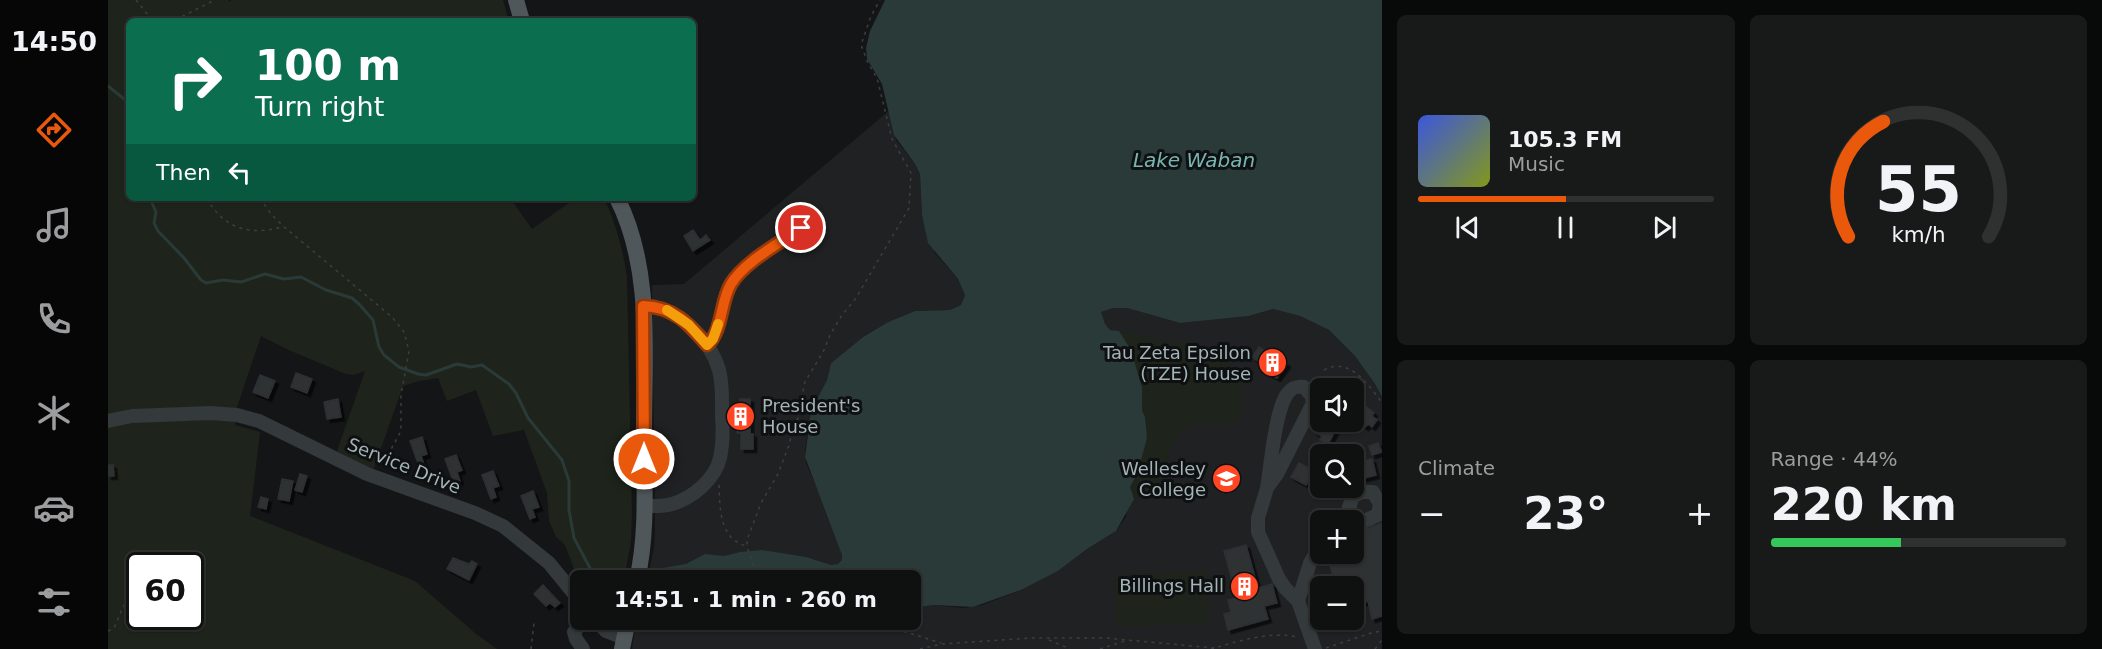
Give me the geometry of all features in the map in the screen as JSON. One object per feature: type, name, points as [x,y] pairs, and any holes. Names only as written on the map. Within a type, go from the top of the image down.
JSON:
[{"type":"main road","points":[[516,0],[521,18]]},
{"type":"main road","points":[[618,201],[634,242],[643,306],[645,506],[639,570]]},
{"type":"street","points":[[707,345],[714,335],[727,292],[735,278],[754,261],[817,217]]},
{"type":"street","points":[[643,306],[670,311],[689,325],[707,345],[717,364],[722,384],[722,437],[719,462],[709,478],[684,498],[667,505],[645,506]]},
{"type":"street","points":[[1267,488],[1277,474],[1312,403],[1312,396],[1304,387],[1292,388],[1280,408],[1267,488],[1258,518],[1258,532],[1279,579],[1298,602],[1314,644]]},
{"type":"street","name":"Service Drive","points":[[108,421],[125,416],[189,413],[224,413],[248,417],[378,478],[475,513],[503,526],[549,563],[570,589]]},
{"type":"street","points":[[1298,602],[1310,563]]},
{"type":"street","points":[[576,630],[576,639],[583,649]]},
{"type":"street","points":[[605,630],[623,644]]},
{"type":"path","points":[[136,0],[151,18]]},
{"type":"path","points":[[180,18],[215,0]]},
{"type":"path","points":[[755,570],[747,547],[747,540],[761,503],[778,474],[789,445],[794,425],[801,412],[805,382],[836,325],[856,298],[909,208],[911,173],[892,140],[877,78],[861,45],[871,16],[880,0]]},
{"type":"path","points":[[209,201],[217,214],[229,223],[245,230],[263,231],[283,226]]},
{"type":"path","points":[[262,201],[283,226],[401,326],[408,344],[408,361],[401,395],[401,431],[388,452],[378,478]]},
{"type":"path","points":[[1324,370],[1332,365],[1347,368],[1359,375],[1382,403]]},
{"type":"path","points":[[719,481],[722,516],[727,533],[737,543],[747,547]]},
{"type":"path","points":[[108,631],[114,628],[126,603]]},
{"type":"path","points":[[531,649],[534,623]]},
{"type":"path","points":[[902,630],[942,644]]},
{"type":"path","points":[[1323,649],[1382,631]]},
{"type":"path","points":[[920,649],[942,644],[1032,638],[1132,639],[1213,649],[1261,636],[1279,634],[1314,644]]},
{"type":"path","points":[[1048,639],[1070,649]]},
{"type":"path","points":[[1100,649],[1132,639]]},
{"type":"path","points":[[1375,649],[1382,640]]},
{"type":"shaded area","points":[[108,0],[228,0],[230,2],[231,0],[503,0],[508,18],[126,18],[126,201],[512,201],[532,229],[572,201],[605,201],[619,237],[627,277],[632,514],[631,541],[626,570],[575,570],[565,545],[556,537],[549,521],[547,493],[524,430],[493,436],[476,390],[447,401],[438,378],[403,386],[373,471],[337,451],[365,371],[354,375],[346,374],[261,336],[237,407],[235,425],[260,432],[250,516],[415,581],[497,649],[108,649]]},
{"type":"shaded area","points":[[891,109],[896,140],[920,174],[922,215],[935,253],[958,279],[965,295],[961,305],[950,310],[915,311],[888,322],[863,337],[831,363],[827,380],[809,422],[805,451],[806,463],[827,511],[842,555],[843,570],[649,570],[655,533],[652,285],[684,284]]},
{"type":"shaded area","name":"Wellesley College","points":[[1113,308],[1127,308],[1180,323],[1249,316],[1273,309],[1300,316],[1329,330],[1355,356],[1382,397],[1382,649],[632,649],[635,630],[921,630],[921,607],[934,605],[964,608],[982,605],[1021,590],[1058,571],[1116,531],[1126,517],[1130,487],[1138,472],[1147,438],[1142,411],[1142,387],[1131,350],[1105,325],[1101,312]]},
{"type":"shaded area","points":[[1119,331],[1160,341],[1193,343],[1215,349],[1227,360],[1242,383],[1240,419],[1226,423],[1198,424],[1185,429],[1172,445],[1163,474],[1157,483],[1148,492],[1134,499],[1130,487],[1138,472],[1147,438],[1142,411],[1142,386],[1131,350]]},
{"type":"shaded area","points":[[1206,571],[1208,623],[1117,627],[1115,575]]},
{"type":"water","name":"Lake Waban","points":[[885,0],[1382,0],[1382,397],[1355,356],[1329,330],[1300,316],[1273,309],[1249,316],[1180,323],[1127,308],[1113,308],[1101,312],[1105,324],[1110,330],[1119,331],[1131,350],[1142,387],[1142,411],[1145,417],[1147,438],[1138,472],[1130,487],[1134,499],[1116,531],[1058,571],[1021,590],[973,607],[921,607],[921,570],[655,570],[686,564],[705,554],[724,556],[762,550],[806,557],[831,565],[838,564],[842,560],[842,555],[805,457],[811,411],[827,380],[831,363],[863,337],[888,322],[915,311],[950,310],[961,305],[965,295],[958,279],[928,243],[922,215],[920,174],[894,135],[882,84],[867,59],[866,48],[870,31]]},
{"type":"building","points":[[786,210],[795,221],[785,228],[777,216]]},
{"type":"building","points":[[693,230],[700,240],[706,235],[710,240],[693,251],[684,236]]},
{"type":"building","name":"Tau Zeta Epsilon (TZE) House","points":[[1259,347],[1274,357],[1276,354],[1287,364],[1277,378],[1264,371],[1266,367],[1252,357]]},
{"type":"building","points":[[296,373],[312,379],[307,393],[291,387]]},
{"type":"building","points":[[260,375],[275,381],[268,398],[253,392]]},
{"type":"building","points":[[338,399],[341,417],[327,419],[324,402]]},
{"type":"building","name":"President's House","points":[[740,399],[750,399],[750,434],[753,434],[753,449],[741,449],[741,433],[737,433],[738,425],[732,425],[732,406],[740,406]]},
{"type":"building","points":[[1364,405],[1374,413],[1372,416],[1377,420],[1372,427],[1368,424],[1365,427]]},
{"type":"building","points":[[1314,432],[1335,432],[1328,444],[1320,440],[1322,436]]},
{"type":"building","points":[[422,437],[427,454],[421,456],[424,464],[419,466],[410,441]]},
{"type":"building","points":[[1378,443],[1382,452],[1372,455],[1369,446]]},
{"type":"building","points":[[456,455],[462,470],[457,472],[460,481],[454,483],[445,459]]},
{"type":"building","points":[[1372,459],[1376,475],[1364,478],[1364,460]]},
{"type":"building","points":[[1299,463],[1310,469],[1310,478],[1306,485],[1291,477]]},
{"type":"building","points":[[108,465],[113,465],[114,476],[108,476]]},
{"type":"building","points":[[493,471],[499,486],[493,488],[496,497],[491,499],[482,475]]},
{"type":"building","points":[[300,474],[307,476],[302,492],[295,490]]},
{"type":"building","points":[[282,479],[293,481],[289,501],[278,499]]},
{"type":"building","points":[[533,491],[539,507],[532,509],[535,517],[530,519],[521,496]]},
{"type":"building","points":[[261,497],[268,499],[266,509],[258,507]]},
{"type":"building","points":[[1382,523],[1382,616],[1372,619],[1368,601],[1364,602],[1364,576],[1333,576],[1329,564],[1364,564],[1364,529]]},
{"type":"building","name":"Billings Hall","points":[[1246,545],[1258,588],[1272,584],[1277,603],[1264,606],[1268,619],[1228,630],[1224,614],[1231,612],[1228,600],[1237,598],[1224,551]]},
{"type":"building","points":[[453,558],[469,564],[472,561],[477,564],[469,580],[447,569]]},
{"type":"building","points":[[543,585],[560,603],[555,607],[550,603],[546,606],[534,594]]},
{"type":"waterway","points":[[108,86],[126,101]]},
{"type":"waterway","points":[[152,201],[156,212],[154,223],[158,231],[206,283],[223,280],[241,282],[265,274],[284,279],[301,277],[326,290],[352,298],[360,305],[373,320],[379,347],[384,355],[399,367],[426,375],[457,364],[471,367],[482,365],[509,384],[528,418],[562,460],[569,481],[569,510],[574,538],[591,570]]},
{"type":"slow traffic","points":[[667,310],[689,325],[707,345],[713,339],[718,324]]},
{"type":"place","name":"Tau Zeta Epsilon (TZE) House","points":[[1272,363]]},
{"type":"place","name":"President's House","points":[[741,416]]},
{"type":"place","name":"Wellesley College","points":[[1227,479]]},
{"type":"place","name":"Billings Hall","points":[[1245,586]]},
{"type":"route","points":[[644,459],[643,306],[670,311],[689,325],[707,345],[714,335],[727,292],[735,278],[754,261],[801,228]]}]
